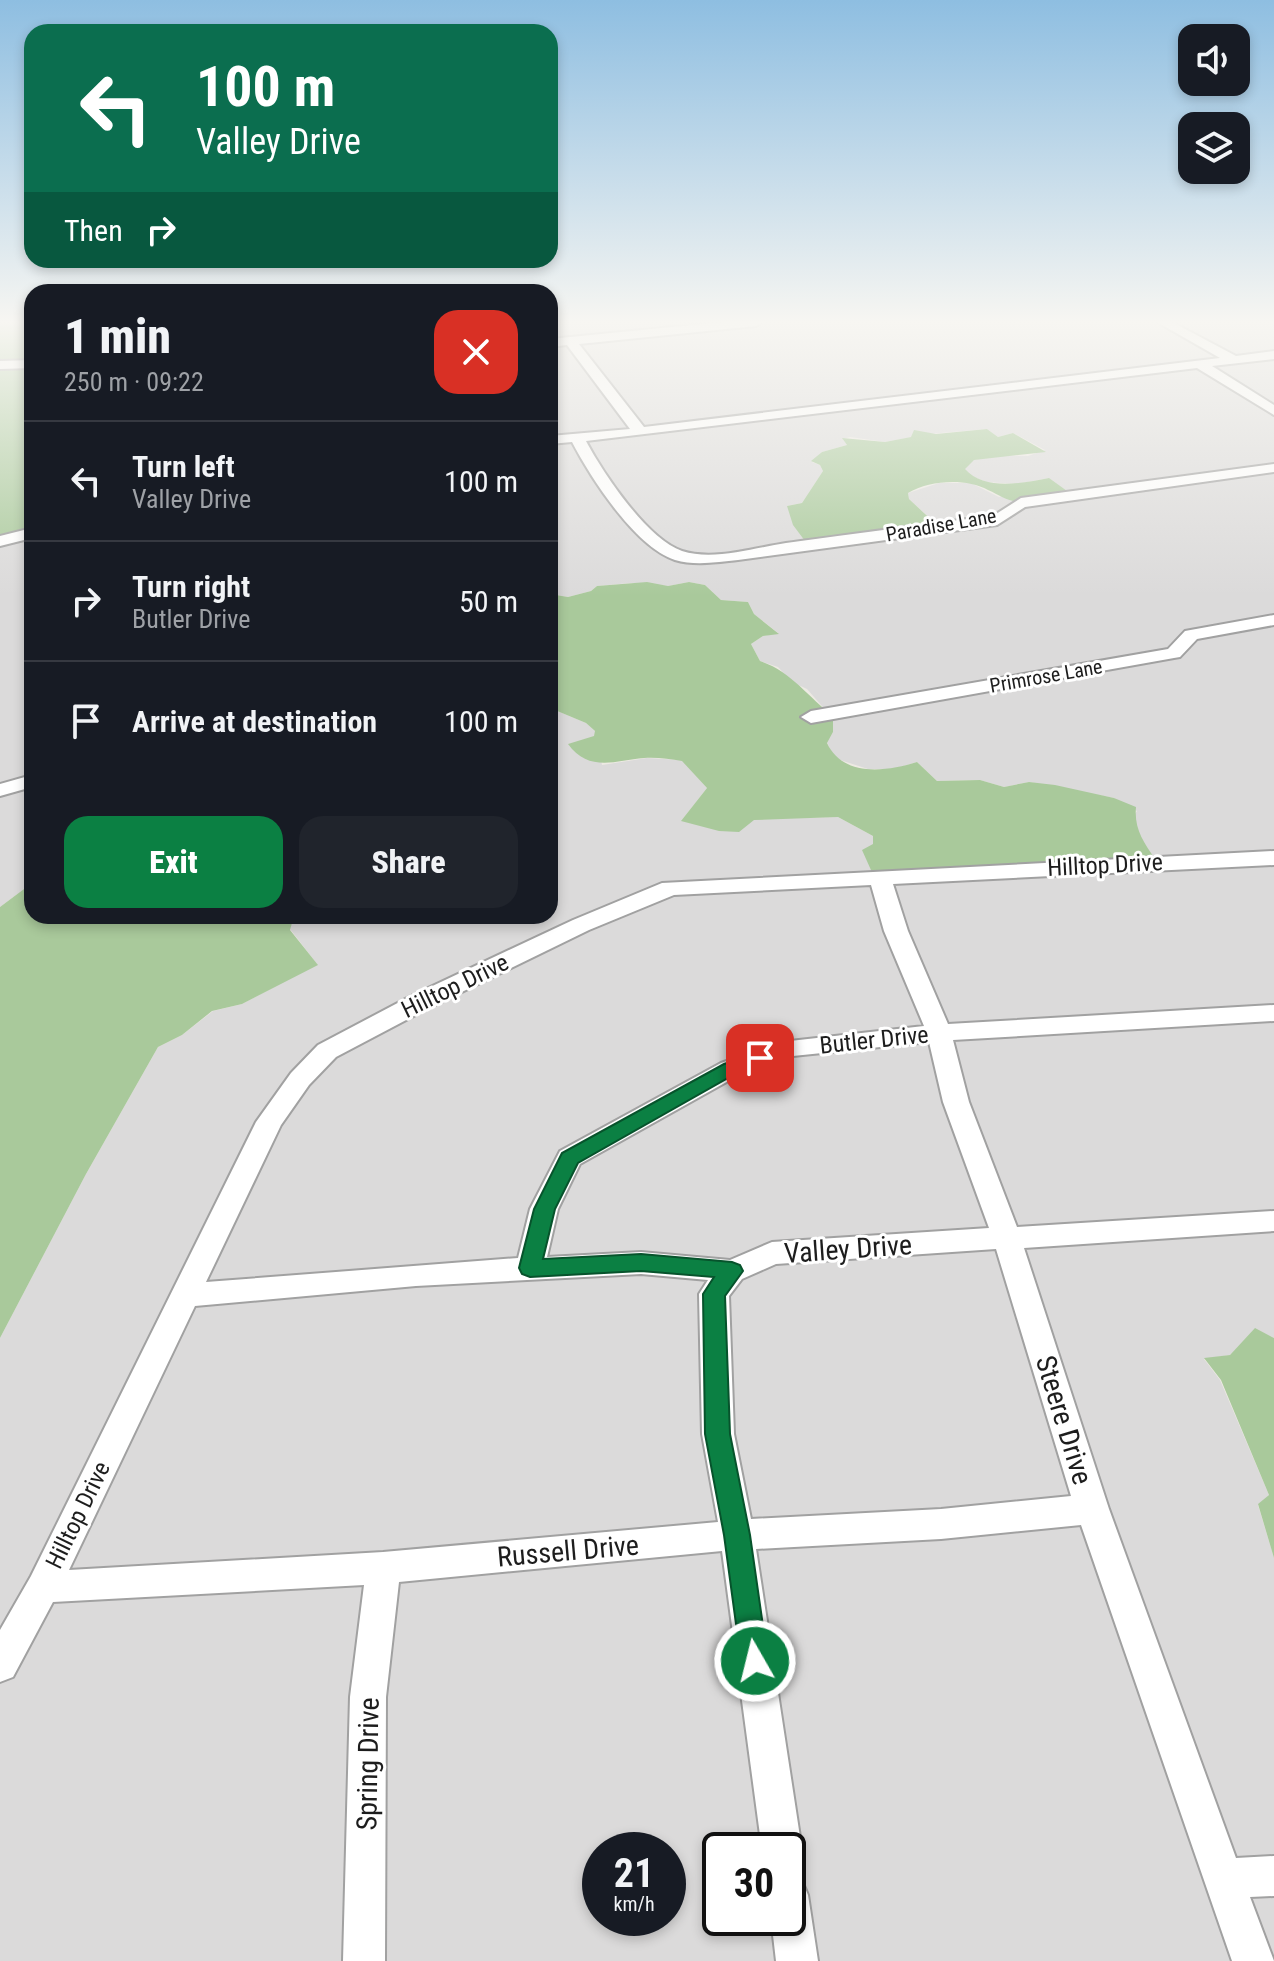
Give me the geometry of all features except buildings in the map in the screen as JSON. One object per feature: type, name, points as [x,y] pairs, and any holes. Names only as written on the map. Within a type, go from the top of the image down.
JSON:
[{"type":"street","points":[[626,414],[640,432]]},
{"type":"street","points":[[558,439],[792,414]]},
{"type":"street","name":"Paradise Lane","points":[[577,438],[589,463],[660,545],[679,556],[738,555],[997,520],[1021,503],[1274,468]]},
{"type":"street","points":[[0,541],[24,535]]},
{"type":"street","name":"Primrose Lane","points":[[811,717],[1174,653],[1191,635],[1274,620]]},
{"type":"street","points":[[0,790],[24,783]]},
{"type":"street","name":"Hilltop Drive","points":[[0,1665],[43,1587],[269,1122],[300,1079],[327,1051],[418,1003],[581,925],[670,888],[880,879],[1185,860],[1274,858]]},
{"type":"street","name":"Steere Drive","points":[[880,879],[896,931],[939,1033],[956,1102],[1007,1239],[1092,1509],[1253,1961]]},
{"type":"street","name":"Butler Drive","points":[[530,1268],[544,1209],[570,1158],[730,1069],[790,1048],[939,1033],[1274,1013]]},
{"type":"street","name":"Valley Drive","points":[[186,1295],[416,1275],[641,1263],[732,1271],[772,1253],[1274,1221]]},
{"type":"street","points":[[732,1271],[714,1294],[718,1434],[737,1535],[779,1832]]},
{"type":"street","name":"Russell Drive","points":[[43,1587],[383,1568],[737,1535],[941,1524],[1092,1509]]},
{"type":"street","name":"Spring Drive","points":[[364,1961],[368,1697],[383,1568]]},
{"type":"street","points":[[1222,1879],[1274,1876]]},
{"type":"street","points":[[794,1936],[797,1961]]},
{"type":"shaded area","points":[[558,414],[1274,414],[1274,1338],[1255,1329],[1230,1355],[1204,1359],[1220,1380],[1269,1495],[1258,1505],[1274,1558],[1274,1961],[0,1961],[0,1338],[86,1174],[158,1047],[182,1035],[213,1011],[242,1004],[317,964],[290,929],[292,924],[558,924],[558,711],[586,723],[595,731],[602,765],[647,758],[682,760],[707,788],[682,820],[838,817],[873,836],[873,844],[1140,838],[1133,817],[1137,811],[1114,798],[1029,782],[1004,787],[980,780],[937,781],[917,762],[894,769],[868,769],[834,758],[827,742],[833,732],[828,713],[807,689],[792,682],[778,667],[760,661],[751,644],[763,636],[778,633],[754,614],[748,602],[721,600],[705,585],[689,582],[668,586],[631,583],[597,586],[591,591],[568,597],[558,595]],"holes":[[[987,429],[998,437],[1013,433],[1045,450],[1028,456],[996,455],[973,460],[964,469],[971,476],[986,482],[1017,484],[1049,478],[999,497],[971,483],[939,483],[908,493],[909,499],[938,526],[787,506],[802,503],[823,471],[820,465],[812,462],[822,452],[847,445],[843,439],[850,437],[885,442]]]},
{"type":"shaded area","points":[[24,536],[24,889],[0,907],[0,542]]},
{"type":"green space","points":[[0,414],[24,414],[24,536],[0,542]]},
{"type":"green space","points":[[987,429],[998,437],[1013,433],[1046,452],[974,460],[965,469],[973,476],[1004,484],[1049,478],[1074,496],[1024,503],[1009,500],[979,486],[959,482],[937,483],[908,493],[909,499],[939,527],[808,545],[793,525],[787,506],[802,503],[823,471],[820,465],[811,461],[822,452],[847,445],[842,438],[885,442],[911,437],[914,430],[936,434]]},
{"type":"green space","points":[[647,582],[668,586],[689,582],[705,585],[721,600],[748,602],[754,614],[779,634],[763,636],[751,644],[760,661],[781,671],[833,716],[833,732],[827,743],[843,762],[854,767],[879,769],[917,762],[937,781],[980,780],[1004,787],[1029,782],[1114,798],[1136,807],[1140,835],[1156,860],[875,879],[862,850],[873,844],[873,836],[838,817],[754,820],[739,832],[719,831],[681,821],[707,788],[682,761],[649,758],[593,762],[576,753],[568,744],[594,736],[595,731],[586,723],[558,711],[558,595],[568,597],[591,591],[597,586]]},
{"type":"green space","points":[[24,889],[24,924],[292,924],[290,930],[318,965],[242,1004],[212,1011],[182,1035],[158,1047],[86,1174],[0,1338],[0,907]]},
{"type":"green space","points":[[1255,1328],[1274,1338],[1274,1558],[1258,1504],[1269,1495],[1221,1380],[1204,1358],[1230,1355]]},
{"type":"route","points":[[755,1661],[737,1535],[718,1434],[714,1294],[732,1271],[641,1263],[530,1268],[544,1209],[570,1158],[730,1069],[760,1058]]}]
